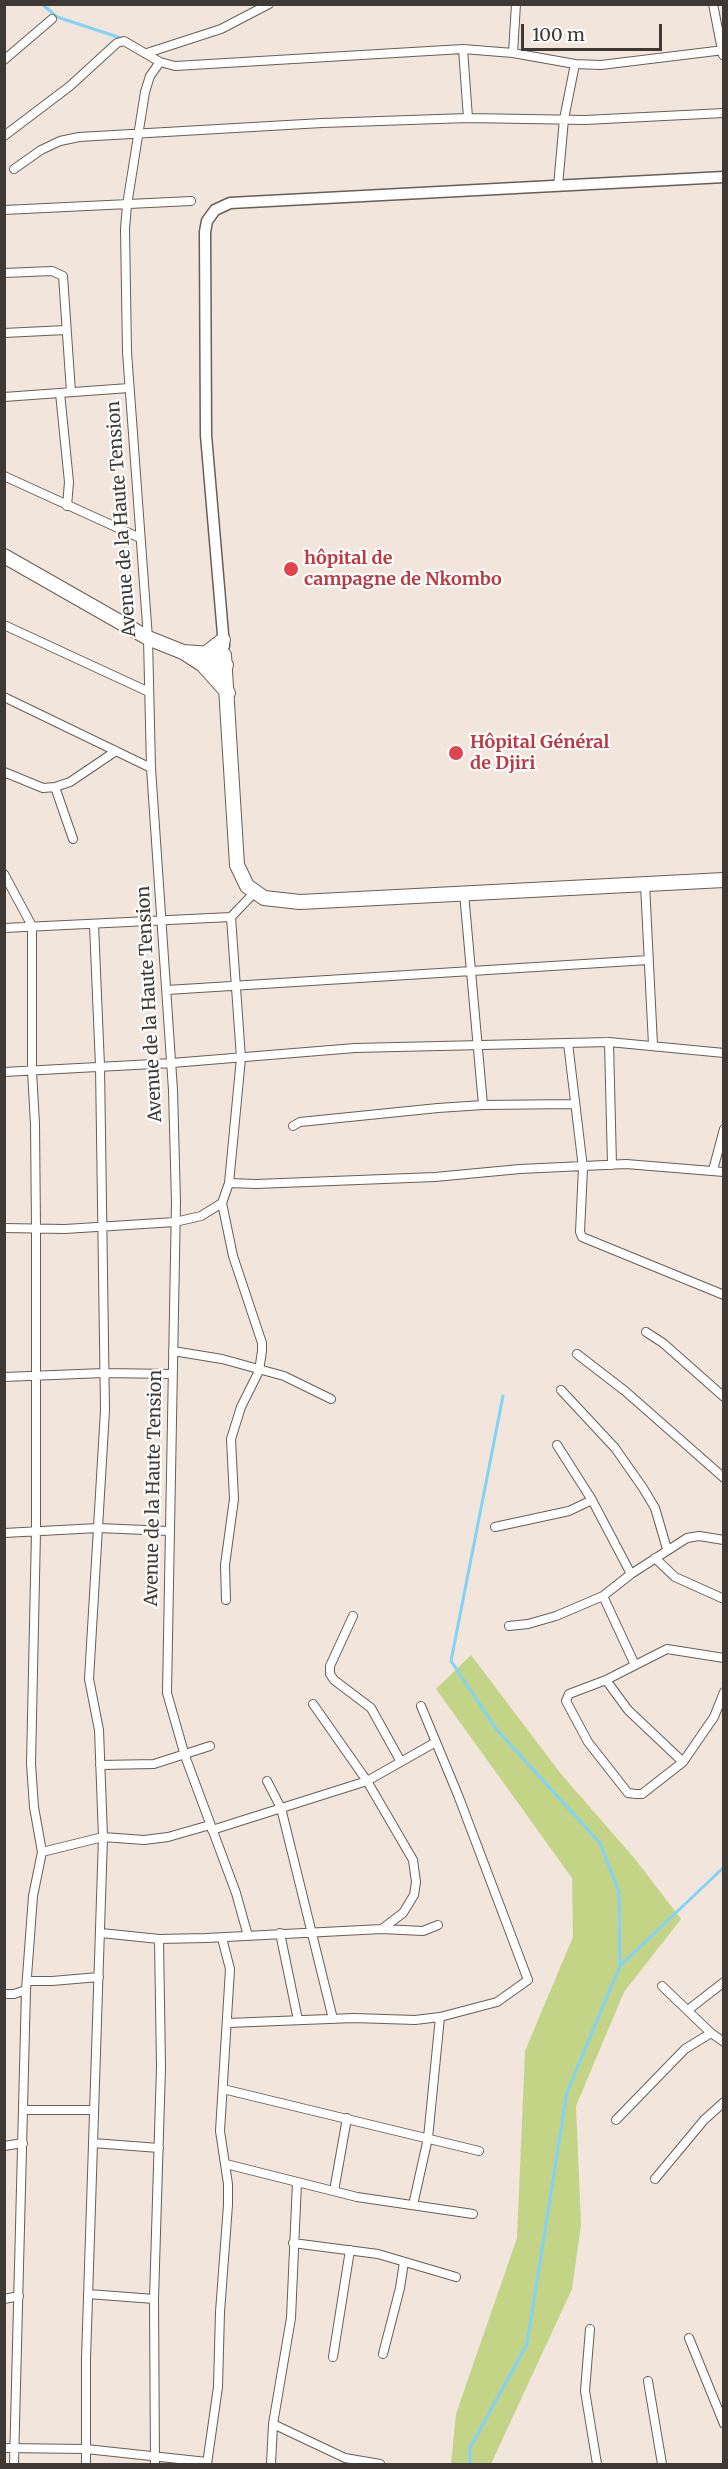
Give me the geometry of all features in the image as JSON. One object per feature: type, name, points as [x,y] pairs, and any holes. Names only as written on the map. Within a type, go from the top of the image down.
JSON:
[{"type":"main road","points":[[4,556],[148,638],[204,659],[225,660],[237,865],[247,886],[254,893],[278,902],[300,902],[723,880]]},
{"type":"main road","points":[[204,659],[223,640]]},
{"type":"main road","points":[[204,659],[228,693]]},
{"type":"street","points":[[147,53],[221,29],[269,4]]},
{"type":"street","points":[[513,53],[516,4]]},
{"type":"street","points":[[713,4],[723,56]]},
{"type":"street","points":[[4,60],[52,19]]},
{"type":"street","points":[[4,136],[70,86],[117,43],[129,42],[160,62],[176,66],[463,49],[513,53],[575,64],[601,65],[723,50]]},
{"type":"street","points":[[463,49],[468,118]]},
{"type":"street","name":"Avenue de la Haute Tension","points":[[160,62],[150,76],[145,92],[127,205],[129,388],[148,638],[152,768],[172,1063],[175,1222],[167,1693],[185,1756],[236,1893],[248,1936]]},
{"type":"street","points":[[558,186],[564,119],[575,64]]},
{"type":"street","points":[[14,169],[41,150],[60,141],[79,138],[468,118],[597,120],[723,113]]},
{"type":"street","points":[[225,660],[206,452],[205,232],[210,214],[222,205],[230,203],[723,177]]},
{"type":"street","points":[[4,210],[191,201]]},
{"type":"street","points":[[4,273],[52,271],[61,274],[64,280],[71,392]]},
{"type":"street","points":[[4,333],[66,330]]},
{"type":"street","points":[[4,397],[129,388]]},
{"type":"street","points":[[60,393],[69,482],[67,506]]},
{"type":"street","points":[[4,476],[140,538]]},
{"type":"street","points":[[4,625],[149,692]]},
{"type":"street","points":[[4,697],[152,768]]},
{"type":"street","points":[[4,772],[43,788],[55,787],[70,782],[116,751]]},
{"type":"street","points":[[55,787],[74,839]]},
{"type":"street","points":[[4,874],[32,926],[32,1071],[36,1228],[36,1532],[31,1764],[34,1807],[42,1852],[33,1896],[27,1985],[15,2464]]},
{"type":"street","points":[[645,884],[653,1045]]},
{"type":"street","points":[[4,928],[231,917],[254,893]]},
{"type":"street","points":[[464,893],[480,1046],[483,1105]]},
{"type":"street","points":[[226,1600],[225,1565],[234,1499],[231,1439],[241,1407],[262,1360],[262,1343],[233,1256],[222,1203],[229,1183],[240,1058],[231,917]]},
{"type":"street","points":[[86,2464],[88,2294],[103,1837],[99,1730],[89,1680],[105,1410],[100,1227],[100,1066],[94,925]]},
{"type":"street","points":[[167,990],[234,984],[472,973],[648,960]]},
{"type":"street","points":[[4,1072],[172,1063],[355,1048],[609,1042],[723,1053]]},
{"type":"street","points":[[609,1042],[612,1165]]},
{"type":"street","points":[[568,1043],[573,1104],[583,1168],[580,1232],[582,1237],[723,1295]]},
{"type":"street","points":[[293,1126],[300,1122],[483,1105],[573,1104]]},
{"type":"street","points":[[713,1170],[723,1129]]},
{"type":"street","points":[[229,1183],[435,1177],[520,1169],[641,1164],[723,1172]]},
{"type":"street","points":[[4,1228],[100,1227],[175,1222],[201,1216],[222,1203]]},
{"type":"street","points":[[646,1332],[663,1343],[723,1397]]},
{"type":"street","points":[[173,1351],[222,1359],[284,1376],[331,1399]]},
{"type":"street","points":[[577,1354],[633,1399],[723,1478]]},
{"type":"street","points":[[4,1377],[104,1373],[172,1374]]},
{"type":"street","points":[[561,1390],[615,1448],[643,1488],[655,1508],[667,1549]]},
{"type":"street","points":[[557,1445],[592,1500],[632,1574]]},
{"type":"street","points":[[495,1527],[569,1511],[592,1500]]},
{"type":"street","points":[[4,1533],[98,1528],[169,1531]]},
{"type":"street","points":[[510,1626],[545,1619],[603,1596],[667,1549],[687,1538],[699,1536],[723,1540]]},
{"type":"street","points":[[656,1557],[675,1577],[723,1599]]},
{"type":"street","points":[[603,1596],[635,1665]]},
{"type":"street","points":[[353,1616],[330,1666],[330,1674],[333,1680],[371,1708],[400,1762]]},
{"type":"street","points":[[723,1658],[670,1648],[606,1680],[569,1694],[566,1701],[588,1742],[628,1793],[642,1794],[683,1762],[714,1717],[723,1692]]},
{"type":"street","points":[[606,1680],[628,1710],[683,1762]]},
{"type":"street","points":[[313,1704],[367,1781],[413,1860],[416,1876],[414,1895],[409,1905],[382,1929]]},
{"type":"street","points":[[228,2023],[333,2019],[415,2020],[440,2017],[497,2002],[528,1978],[421,1706]]},
{"type":"street","points":[[42,1852],[103,1837],[144,1840],[211,1828],[367,1781],[436,1743]]},
{"type":"street","points":[[100,1765],[154,1764],[185,1756],[210,1746]]},
{"type":"street","points":[[267,1781],[281,1808],[314,1932],[333,2019]]},
{"type":"street","points":[[101,1933],[159,1939],[222,1938],[382,1929],[423,1931],[438,1925]]},
{"type":"street","points":[[280,1933],[298,2020]]},
{"type":"street","points":[[4,2448],[86,2449],[155,2461],[207,2463],[218,2386],[228,2205],[226,2164],[222,2156],[220,2131],[230,1970],[222,1938]]},
{"type":"street","points":[[155,2461],[154,2299],[161,2067],[159,1939]]},
{"type":"street","points":[[4,1994],[14,1994],[27,1985],[99,1977]]},
{"type":"street","points":[[687,2010],[723,1982]]},
{"type":"street","points":[[662,1986],[723,2042]]},
{"type":"street","points":[[412,2205],[428,2138],[440,2017]]},
{"type":"street","points":[[616,2120],[685,2049],[711,2033]]},
{"type":"street","points":[[223,2089],[479,2151]]},
{"type":"street","points":[[655,2179],[704,2120],[723,2102]]},
{"type":"street","points":[[24,2110],[94,2110]]},
{"type":"street","points":[[334,2191],[347,2118]]},
{"type":"street","points":[[4,2145],[23,2143]]},
{"type":"street","points":[[93,2143],[159,2148]]},
{"type":"street","points":[[226,2164],[334,2191],[473,2214]]},
{"type":"street","points":[[271,2464],[273,2424],[291,2318],[297,2182]]},
{"type":"street","points":[[293,2243],[350,2250],[456,2277]]},
{"type":"street","points":[[333,2357],[350,2250]]},
{"type":"street","points":[[383,2354],[400,2288],[404,2262]]},
{"type":"street","points":[[88,2294],[154,2299]]},
{"type":"street","points":[[4,2299],[19,2296]]},
{"type":"street","points":[[590,2329],[585,2391],[597,2464]]},
{"type":"street","points":[[689,2338],[723,2424]]},
{"type":"street","points":[[648,2381],[663,2464]]},
{"type":"street","points":[[273,2424],[345,2458],[380,2464]]},
{"type":"green space","points":[[471,1655],[561,1774],[635,1859],[681,1919],[624,1992],[576,2106],[581,2225],[572,2289],[491,2464],[451,2464],[456,2414],[517,2238],[525,2051],[573,1937],[572,1878],[436,1689]]},
{"type":"waterway","points":[[42,4],[57,17],[121,38]]},
{"type":"waterway","points":[[503,1396],[451,1661],[497,1730],[600,1843],[619,1892],[620,1964]]},
{"type":"waterway","points":[[470,2464],[470,2448],[527,2344],[567,2092],[620,1966],[724,1867]]},
{"type":"place","name":"hôpital de campagne de Nkombo","points":[[291,569]]},
{"type":"place","name":"Hôpital Général de Djiri","points":[[456,753]]}]
